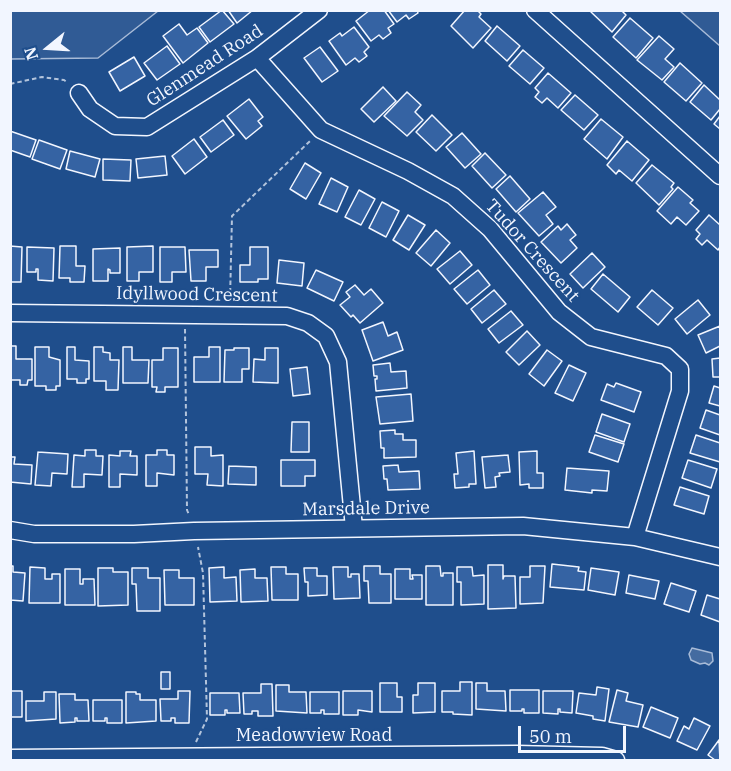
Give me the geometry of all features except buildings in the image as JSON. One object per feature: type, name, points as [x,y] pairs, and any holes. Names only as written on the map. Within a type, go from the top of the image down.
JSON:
[{"type":"street","name":"Glenmead Road","points":[[80,93],[90,109],[115,126],[147,127],[258,58],[319,10]]},
{"type":"street","points":[[535,10],[720,176]]},
{"type":"street","name":"Tudor Crescent","points":[[258,58],[321,130],[408,171],[453,196],[490,229],[559,312],[591,337],[666,356],[680,369],[680,391],[635,537]]},
{"type":"street","name":"Idyllwood Crescent","points":[[10,313],[287,316],[308,323],[326,336],[338,362],[354,528]]},
{"type":"street","name":"Marsdale Drive","points":[[10,530],[34,534],[134,534],[523,526],[635,537],[720,557]]},
{"type":"street","name":"Meadowview Road","points":[[10,758],[517,754],[602,756],[616,760]]},
{"type":"path","points":[[10,84],[42,77],[64,80],[80,93]]},
{"type":"path","points":[[230,315],[232,216],[321,130]]},
{"type":"shaded area","points":[[10,11],[158,11],[98,58],[11,59]]},
{"type":"shaded area","points":[[680,11],[720,11],[720,46]]},
{"type":"shaded area","points":[[692,648],[712,653],[713,661],[709,665],[691,660],[689,654]]}]
